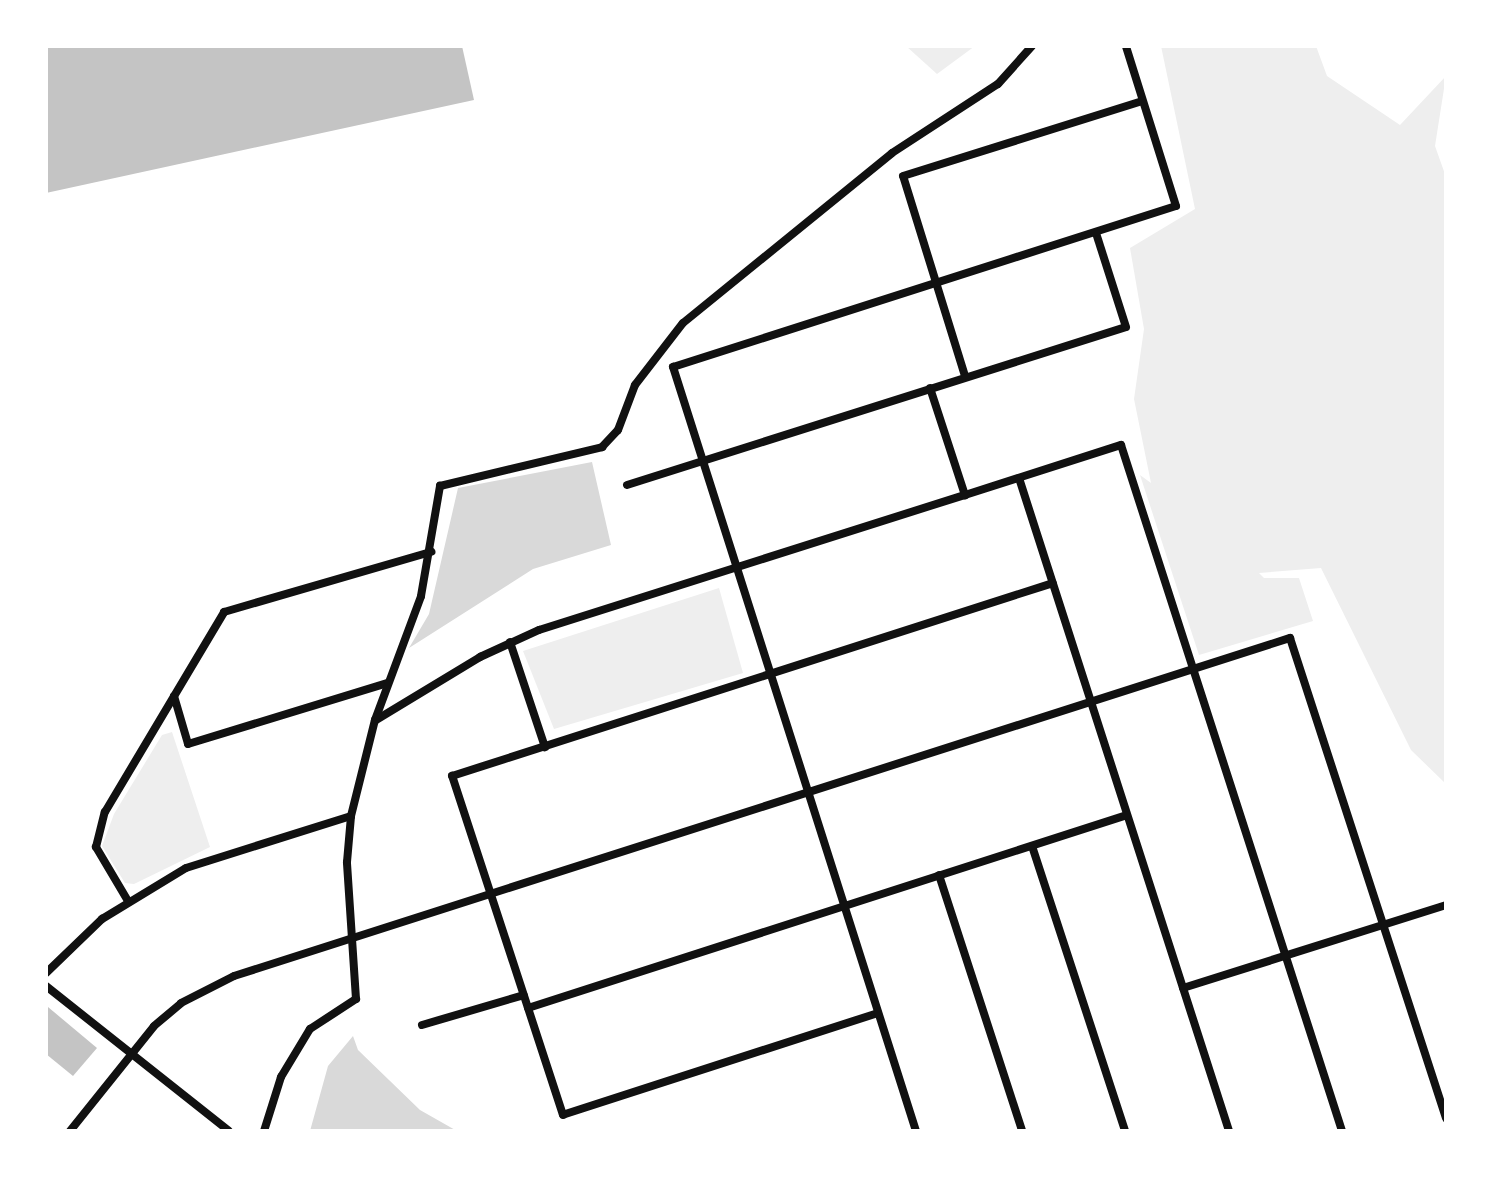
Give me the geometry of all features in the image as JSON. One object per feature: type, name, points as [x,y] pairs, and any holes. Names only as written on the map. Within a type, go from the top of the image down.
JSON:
[{"type":"street","points":[[264,1131],[281,1077],[310,1029],[356,999],[350,937],[351,816],[375,720],[409,634],[431,552],[440,486],[602,447],[618,430],[635,385],[683,323],[892,153],[998,84],[1032,46]]},
{"type":"street","points":[[916,1131],[700,461],[673,367],[1176,206],[1126,46]]},
{"type":"street","points":[[965,376],[903,176],[1142,101]]},
{"type":"street","points":[[627,485],[1126,327],[1096,233]]},
{"type":"street","points":[[930,388],[965,495]]},
{"type":"street","points":[[375,720],[510,642],[1121,445],[1342,1131]]},
{"type":"street","points":[[1019,478],[1229,1131]]},
{"type":"street","points":[[128,901],[96,847],[105,812],[224,612],[431,552]]},
{"type":"street","points":[[878,1013],[563,1115],[452,776],[1053,583]]},
{"type":"street","points":[[70,1131],[130,1052],[181,1003],[205,988],[350,937],[1290,638],[1446,1118]]},
{"type":"street","points":[[510,642],[545,747]]},
{"type":"street","points":[[174,696],[188,744],[388,683]]},
{"type":"street","points":[[528,1008],[1127,815]]},
{"type":"street","points":[[46,973],[82,936],[128,901],[210,859],[351,816]]},
{"type":"street","points":[[1032,846],[1125,1131]]},
{"type":"street","points":[[939,875],[1022,1131]]},
{"type":"street","points":[[1183,988],[1446,905]]},
{"type":"street","points":[[46,986],[229,1131]]},
{"type":"street","points":[[422,1025],[524,995]]},
{"type":"shaded area","points":[[906,46],[975,46],[937,74]]},
{"type":"shaded area","points":[[1161,46],[1316,46],[1327,76],[1400,125],[1446,76],[1435,146],[1446,177],[1446,784],[1411,750],[1321,568],[1259,573],[1264,578],[1299,578],[1313,621],[1199,655],[1140,475],[1151,483],[1134,399],[1144,329],[1130,248],[1195,209]]},
{"type":"shaded area","points":[[592,462],[611,545],[533,569],[409,648],[429,614],[458,488]]},
{"type":"shaded area","points":[[719,588],[743,673],[554,729],[523,651]]},
{"type":"shaded area","points":[[172,732],[210,847],[134,884],[125,883],[102,846],[114,814],[162,735]]},
{"type":"shaded area","points":[[353,1036],[358,1050],[420,1110],[457,1131],[310,1131],[328,1066]]},
{"type":"building","points":[[46,46],[462,46],[474,100],[46,193]]},
{"type":"building","points":[[48,1007],[97,1048],[73,1076],[46,1054]]}]
